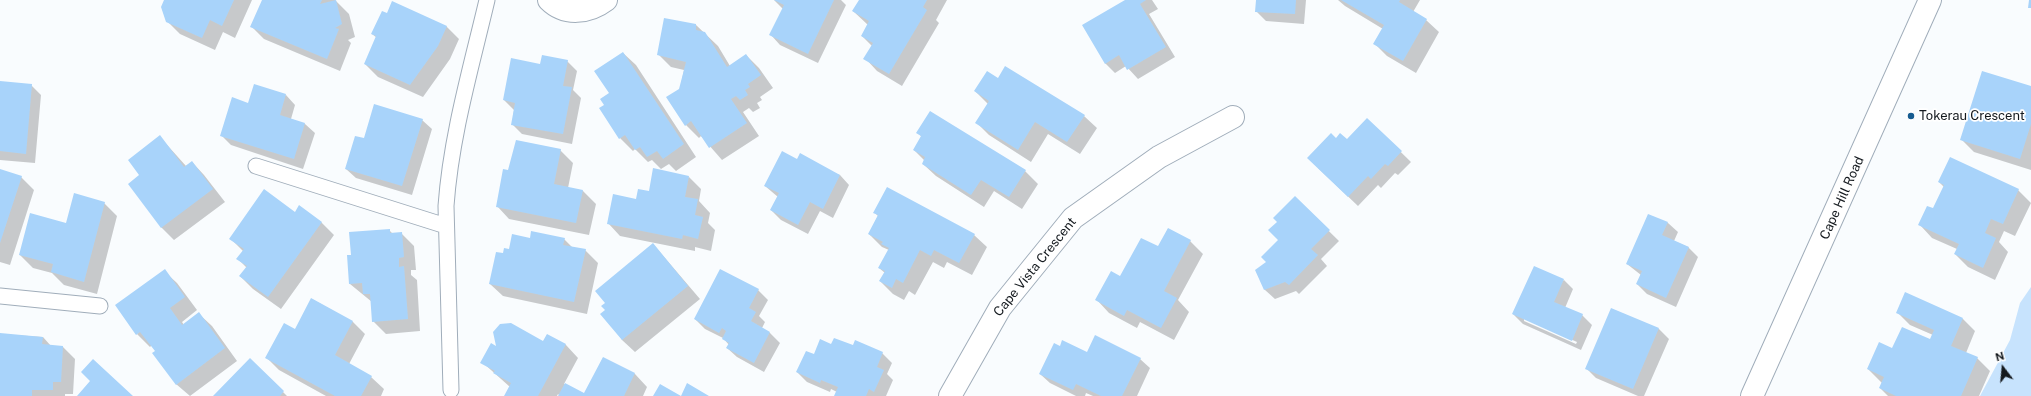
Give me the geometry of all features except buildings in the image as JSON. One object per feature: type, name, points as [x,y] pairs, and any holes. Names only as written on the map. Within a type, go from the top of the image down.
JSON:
[{"type":"street","points":[[549,0],[563,9],[575,11],[587,10],[598,6],[606,0]]},
{"type":"street","name":"Cape Hill Road","points":[[1752,396],[1930,0]]},
{"type":"street","name":"Cape Vista Crescent","points":[[950,396],[1000,308],[1072,218],[1159,157],[1233,117]]},
{"type":"lane","points":[[451,390],[446,206],[452,153],[487,0]]},
{"type":"lane","points":[[256,166],[446,226]]},
{"type":"lane","points":[[0,296],[100,306]]},
{"type":"shaded area","points":[[2031,287],[2031,396],[1980,396],[2010,340],[2020,303]]},
{"type":"place","name":"Tokerau Crescent","points":[[1911,116]]}]
